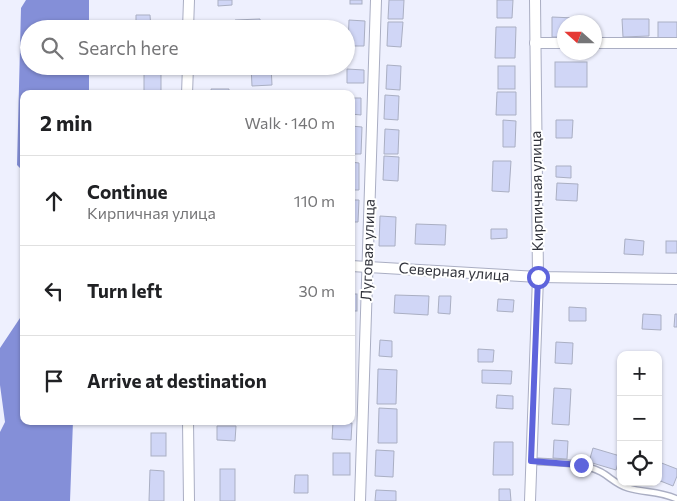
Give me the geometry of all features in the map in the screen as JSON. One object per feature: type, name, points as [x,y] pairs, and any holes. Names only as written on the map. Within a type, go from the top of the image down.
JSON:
[{"type":"street","points":[[188,0],[188,20]]},
{"type":"street","name":"Луговая улица","points":[[360,501],[376,0]]},
{"type":"street","name":"Кирпичная улица","points":[[530,501],[538,277],[535,0]]},
{"type":"street","points":[[535,43],[557,43]]},
{"type":"street","points":[[602,43],[677,43]]},
{"type":"street","points":[[187,90],[188,75]]},
{"type":"street","name":"Северная улица","points":[[355,266],[538,277],[677,279]]},
{"type":"street","points":[[188,425],[189,501]]},
{"type":"lane","points":[[531,461],[581,465],[600,472],[612,481],[627,488],[664,493],[677,499]]},
{"type":"water","points":[[26,0],[89,0],[89,20],[21,20],[21,8]]},
{"type":"water","points":[[20,47],[20,75],[89,75],[89,90],[20,90],[20,168],[17,165]]},
{"type":"water","points":[[20,318],[20,425],[73,425],[70,501],[0,501],[0,432],[5,422],[0,385],[0,348]]},
{"type":"building","points":[[218,0],[232,0],[232,5],[218,6]]},
{"type":"building","points":[[350,0],[362,0],[362,4],[350,4]]},
{"type":"building","points":[[389,0],[404,0],[403,19],[388,19]]},
{"type":"building","points":[[497,0],[513,0],[512,18],[497,18]]},
{"type":"building","points":[[136,15],[150,15],[150,20],[136,20]]},
{"type":"building","points":[[552,17],[557,17],[557,37],[552,37]]},
{"type":"building","points":[[622,19],[649,19],[649,36],[623,37]]},
{"type":"building","points":[[355,20],[365,21],[364,46],[355,46]]},
{"type":"building","points":[[388,22],[403,22],[401,47],[387,46]]},
{"type":"building","points":[[658,22],[677,22],[677,38],[658,38]]},
{"type":"building","points":[[496,27],[516,27],[515,58],[495,58]]},
{"type":"building","points":[[555,62],[587,62],[587,87],[555,87]]},
{"type":"building","points":[[387,65],[401,66],[400,90],[386,89]]},
{"type":"building","points":[[498,66],[515,66],[515,89],[498,89]]},
{"type":"building","points":[[355,69],[364,70],[364,83],[347,83],[347,75],[355,75]]},
{"type":"building","points":[[144,75],[161,75],[161,90],[144,90]]},
{"type":"building","points":[[251,75],[271,75],[272,85],[252,86]]},
{"type":"building","points":[[211,89],[229,89],[229,90]]},
{"type":"building","points":[[497,92],[516,92],[516,115],[496,115]]},
{"type":"building","points":[[385,95],[399,96],[398,120],[384,119]]},
{"type":"building","points":[[355,98],[361,98],[361,115],[355,114]]},
{"type":"building","points":[[503,120],[516,121],[515,147],[503,147]]},
{"type":"building","points":[[556,120],[573,120],[572,138],[556,138]]},
{"type":"building","points":[[355,126],[362,127],[361,154],[355,154]]},
{"type":"building","points":[[385,129],[399,130],[398,154],[384,154]]},
{"type":"building","points":[[384,156],[399,157],[398,181],[383,180]]},
{"type":"building","points":[[493,161],[511,161],[509,192],[492,191]]},
{"type":"building","points":[[355,162],[359,163],[359,190],[355,190]]},
{"type":"building","points":[[556,166],[571,166],[571,178],[556,177]]},
{"type":"building","points":[[557,183],[578,184],[577,201],[556,200]]},
{"type":"building","points":[[355,200],[359,200],[358,222],[355,222]]},
{"type":"building","points":[[380,216],[396,217],[395,246],[379,246]]},
{"type":"building","points":[[416,224],[446,225],[445,245],[415,244]]},
{"type":"building","points":[[491,229],[507,229],[507,238],[491,239]]},
{"type":"building","points":[[625,239],[644,241],[643,255],[624,254]]},
{"type":"building","points":[[666,241],[677,241],[677,253],[666,253]]},
{"type":"building","points":[[355,294],[357,294],[357,311],[355,311]]},
{"type":"building","points":[[395,295],[429,296],[428,315],[394,313]]},
{"type":"building","points":[[439,296],[451,296],[450,314],[438,313]]},
{"type":"building","points":[[498,299],[514,300],[513,312],[497,311]]},
{"type":"building","points":[[569,307],[586,308],[586,321],[569,321]]},
{"type":"building","points":[[643,314],[661,315],[661,330],[642,329]]},
{"type":"building","points":[[675,314],[677,314],[677,327],[674,327]]},
{"type":"building","points":[[380,340],[392,341],[392,357],[379,356]]},
{"type":"building","points":[[556,342],[573,343],[572,364],[555,363]]},
{"type":"building","points":[[478,349],[494,350],[493,362],[478,362]]},
{"type":"building","points":[[378,369],[397,370],[396,404],[377,404]]},
{"type":"building","points":[[482,370],[512,371],[511,384],[482,383]]},
{"type":"building","points":[[554,388],[571,389],[569,425],[552,424]]},
{"type":"building","points":[[497,395],[513,396],[513,409],[496,408]]},
{"type":"building","points":[[379,408],[397,409],[397,443],[378,443]]},
{"type":"building","points":[[333,425],[352,425],[351,440],[332,439]]},
{"type":"building","points":[[217,426],[236,426],[235,441],[217,440]]},
{"type":"building","points":[[151,433],[166,433],[166,456],[151,456]]},
{"type":"building","points":[[554,440],[568,441],[567,459],[553,458]]},
{"type":"building","points":[[494,442],[513,442],[513,475],[493,475]]},
{"type":"building","points":[[593,448],[617,455],[616,470],[589,462]]},
{"type":"building","points":[[376,450],[394,451],[393,477],[375,476]]},
{"type":"building","points":[[333,453],[350,453],[350,475],[333,475]]},
{"type":"building","points":[[662,463],[677,469],[677,476],[673,486],[662,482]]},
{"type":"building","points":[[220,469],[235,469],[235,501],[220,501]]},
{"type":"building","points":[[150,470],[164,471],[164,501],[149,501]]},
{"type":"building","points":[[295,475],[308,475],[308,493],[294,493]]},
{"type":"building","points":[[499,489],[510,489],[511,501],[499,501]]},
{"type":"building","points":[[376,490],[396,491],[396,501],[375,501]]},
{"type":"route","points":[[538,277],[531,461],[581,465]]}]
